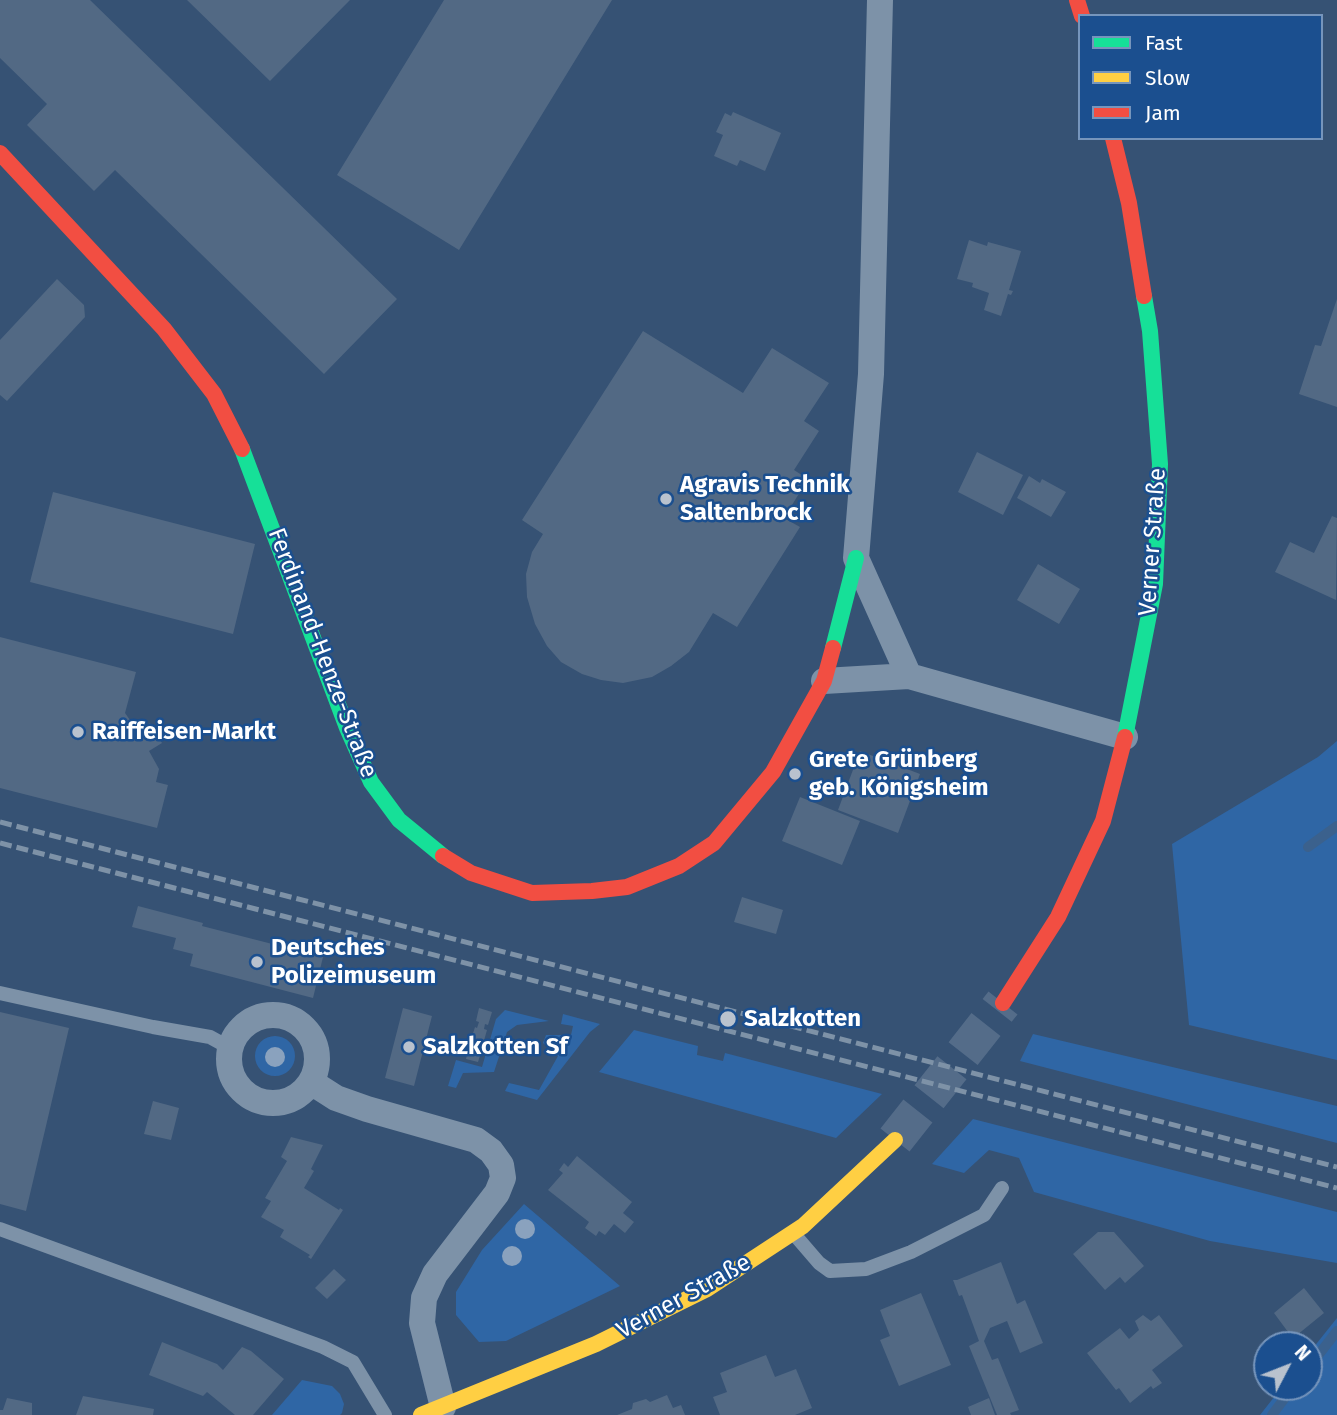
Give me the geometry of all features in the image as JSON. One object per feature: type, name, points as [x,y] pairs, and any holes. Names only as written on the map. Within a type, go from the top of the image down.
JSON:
[{"type":"main road","name":"Verner Straße","points":[[1003,1003],[1058,917],[1103,821],[1125,737],[1155,584],[1160,464],[1150,331],[1129,203],[1113,140]]},
{"type":"main road","name":"Ferdinand-Henze-Straße","points":[[0,153],[164,329],[214,394],[249,463],[347,728],[371,782],[399,820],[435,852],[471,873],[532,893],[615,889],[653,879],[695,858],[714,843],[773,772],[824,681],[856,558]]},
{"type":"main road","name":"Verner Straße","points":[[432,1411],[596,1344],[707,1289],[793,1233],[895,1140]]},
{"type":"street","points":[[880,0],[871,374],[856,558],[909,676]]},
{"type":"street","points":[[824,681],[909,676],[1125,737]]},
{"type":"street","points":[[269,1015],[295,1020],[306,1029],[314,1041],[317,1055],[312,1082],[303,1093],[277,1104],[249,1097],[239,1088],[232,1076],[230,1048],[235,1035],[244,1025],[256,1018],[269,1015]]},
{"type":"street","name":"Verner Straße","points":[[312,1082],[336,1098],[367,1110],[476,1140],[491,1151],[501,1165],[503,1178],[497,1194],[435,1273],[424,1297],[422,1323],[432,1411]]},
{"type":"lane","points":[[0,993],[210,1037],[230,1048]]},
{"type":"lane","points":[[793,1233],[830,1271],[866,1269],[911,1252],[984,1215],[1002,1188]]},
{"type":"lane","points":[[0,1229],[323,1347],[353,1362],[385,1415]]},
{"type":"shaded area","points":[[1337,741],[1337,1060],[1189,1025],[1172,844],[1318,757]]},
{"type":"shaded area","points":[[505,1010],[549,1021],[517,1025],[507,1032],[494,1072],[463,1073],[456,1088],[448,1086],[456,1060],[482,1067],[496,1019]]},
{"type":"shaded area","points":[[563,1014],[600,1024],[590,1032],[537,1100],[505,1091],[509,1083],[539,1090],[558,1056],[543,1043],[546,1035],[571,1035],[573,1026],[561,1024]]},
{"type":"shaded area","points":[[634,1030],[698,1046],[697,1055],[723,1061],[725,1053],[882,1094],[836,1138],[599,1072]]},
{"type":"shaded area","points":[[1033,1034],[1337,1106],[1337,1143],[1020,1061]]},
{"type":"shaded area","points":[[275,1036],[289,1042],[295,1056],[289,1070],[275,1076],[261,1070],[255,1056],[261,1042]]},
{"type":"shaded area","points":[[973,1119],[1337,1212],[1337,1263],[1210,1241],[1034,1192],[1019,1158],[989,1150],[964,1173],[932,1164]]},
{"type":"shaded area","points":[[524,1204],[620,1286],[506,1341],[479,1342],[456,1315],[456,1292],[482,1250]]},
{"type":"shaded area","points":[[1337,1318],[1337,1415],[1260,1415],[1271,1401],[1323,1401],[1323,1336]]},
{"type":"shaded area","points":[[302,1380],[332,1386],[340,1394],[344,1404],[342,1413],[272,1415]]},
{"type":"building","points":[[0,0],[90,0],[397,299],[324,374],[115,170],[94,191],[27,125],[47,104],[0,58]]},
{"type":"building","points":[[187,0],[350,0],[270,81]]},
{"type":"building","points":[[444,0],[612,0],[459,250],[337,175]]},
{"type":"building","points":[[733,112],[781,133],[765,171],[740,160],[737,166],[714,156],[723,135],[716,132],[725,113],[731,116]]},
{"type":"building","points":[[969,240],[987,246],[988,242],[1021,251],[1009,290],[1013,291],[1011,295],[1008,294],[1001,316],[984,310],[989,293],[972,287],[973,283],[957,279]]},
{"type":"building","points":[[57,279],[84,305],[85,317],[7,401],[0,395],[0,340]]},
{"type":"building","points":[[1337,299],[1337,407],[1299,394],[1315,345],[1321,346]]},
{"type":"building","name":"Agravis Technik Saltenbrock","points":[[643,331],[743,393],[772,348],[829,383],[804,421],[819,431],[794,470],[808,479],[784,518],[800,527],[737,627],[713,613],[689,652],[671,666],[652,677],[623,683],[582,674],[561,662],[547,646],[535,624],[527,597],[526,574],[532,552],[543,534],[522,520]]},
{"type":"building","points":[[977,452],[1023,475],[1003,515],[958,492]]},
{"type":"building","points":[[1029,476],[1040,483],[1042,479],[1066,492],[1051,517],[1017,498]]},
{"type":"building","points":[[53,492],[255,544],[233,634],[30,582]]},
{"type":"building","points":[[1332,516],[1337,518],[1336,600],[1275,572],[1290,542],[1314,553]]},
{"type":"building","points":[[1038,564],[1080,589],[1059,624],[1017,600]]},
{"type":"building","name":"Raiffeisen-Markt","points":[[0,637],[136,672],[125,713],[137,730],[150,723],[162,743],[149,751],[159,769],[156,782],[168,785],[157,828],[0,788]]},
{"type":"building","points":[[860,751],[920,774],[898,833],[838,810]]},
{"type":"building","points":[[800,797],[860,821],[842,865],[782,841]]},
{"type":"building","points":[[742,897],[783,910],[776,934],[734,922]]},
{"type":"building","name":"Deutsches Polizeimuseum","points":[[138,906],[203,923],[202,926],[323,957],[313,998],[190,966],[193,954],[173,949],[176,938],[132,927]]},
{"type":"building","name":"Salzkotten Sf","points":[[403,1008],[432,1016],[414,1086],[385,1078]]},
{"type":"building","points":[[479,1008],[492,1012],[488,1025],[485,1024],[484,1029],[487,1030],[483,1044],[480,1043],[478,1048],[482,1049],[478,1062],[466,1059],[469,1046],[472,1047],[474,1041],[471,1040],[475,1027],[477,1028],[479,1022],[476,1021]]},
{"type":"building","points":[[0,1012],[69,1028],[26,1211],[0,1204]]},
{"type":"building","points":[[153,1101],[179,1108],[171,1140],[144,1134]]},
{"type":"building","points":[[291,1137],[323,1145],[311,1169],[314,1171],[304,1188],[343,1210],[311,1259],[308,1257],[310,1255],[280,1237],[284,1230],[261,1217],[271,1201],[265,1198],[287,1161],[281,1157]]},
{"type":"building","points":[[577,1156],[632,1202],[623,1213],[634,1222],[625,1233],[614,1224],[605,1235],[599,1231],[596,1236],[585,1228],[589,1222],[548,1190],[563,1173],[559,1170],[564,1163],[568,1167]]},
{"type":"building","points":[[1098,1232],[1114,1232],[1144,1266],[1125,1283],[1120,1277],[1105,1290],[1073,1254]]},
{"type":"building","points":[[1001,1262],[1017,1304],[1025,1300],[1043,1343],[1020,1353],[1007,1321],[990,1328],[984,1341],[992,1360],[998,1358],[1019,1410],[1010,1413],[1011,1415],[997,1415],[969,1346],[979,1341],[962,1295],[959,1296],[953,1280]]},
{"type":"building","points":[[334,1269],[346,1280],[327,1299],[315,1288]]},
{"type":"building","points":[[1304,1288],[1324,1313],[1302,1331],[1287,1331],[1274,1313]]},
{"type":"building","points":[[921,1293],[951,1365],[899,1386],[880,1340],[890,1336],[880,1310]]},
{"type":"building","points":[[1143,1315],[1151,1321],[1159,1315],[1183,1346],[1152,1370],[1162,1383],[1153,1389],[1151,1386],[1130,1403],[1119,1388],[1116,1390],[1087,1353],[1120,1328],[1129,1339],[1139,1330],[1135,1321]]},
{"type":"building","points":[[162,1342],[217,1364],[223,1370],[242,1347],[251,1351],[284,1379],[253,1415],[235,1415],[207,1392],[203,1396],[149,1375]]},
{"type":"building","points":[[766,1355],[775,1377],[796,1369],[812,1408],[795,1415],[720,1415],[713,1397],[727,1392],[720,1373]]},
{"type":"building","points":[[667,1395],[673,1408],[681,1405],[685,1415],[617,1415],[632,1409],[633,1403],[646,1399],[650,1402]]},
{"type":"building","points":[[83,1396],[154,1409],[153,1415],[76,1415]]},
{"type":"building","points":[[7,1398],[32,1403],[32,1415],[0,1415]]},
{"type":"building","points":[[989,1398],[995,1415],[971,1415],[968,1407]]},
{"type":"waterway","points":[[1308,847],[1337,826]]},
{"type":"waterway","points":[[1323,1349],[1337,1331]]},
{"type":"waterway","points":[[1272,1415],[1282,1401]]},
{"type":"tunnel","points":[[895,1140],[1003,1003]]},
{"type":"railway","points":[[0,822],[1337,1167]]},
{"type":"railway","points":[[0,843],[1337,1188]]},
{"type":"traffic: fast","points":[[1125,737],[1155,584],[1160,464],[1150,331],[1144,296]]},
{"type":"traffic: fast","points":[[242,449],[347,728],[371,782],[399,820],[443,856]]},
{"type":"traffic: fast","points":[[833,648],[856,558]]},
{"type":"traffic: slow","points":[[421,1415],[596,1344],[707,1289],[803,1226],[895,1140]]},
{"type":"traffic: jam","points":[[1077,0],[1081,14]]},
{"type":"traffic: jam","points":[[1113,140],[1129,203],[1144,296]]},
{"type":"traffic: jam","points":[[0,153],[164,329],[214,394],[242,449]]},
{"type":"traffic: jam","points":[[443,856],[471,873],[532,893],[627,887],[679,866],[714,843],[773,772],[824,681],[833,648]]},
{"type":"traffic: jam","points":[[1003,1003],[1058,917],[1103,821],[1125,737]]},
{"type":"place","name":"Agravis Technik Saltenbrock","points":[[666,499]]},
{"type":"place","name":"Raiffeisen-Markt","points":[[78,732]]},
{"type":"place","name":"Grete Grünberg geb. Königsheim","points":[[795,774]]},
{"type":"place","name":"Deutsches Polizeimuseum","points":[[257,962]]},
{"type":"place","name":"Salzkotten","points":[[728,1019]]},
{"type":"place","name":"Salzkotten Sf","points":[[409,1047]]}]
